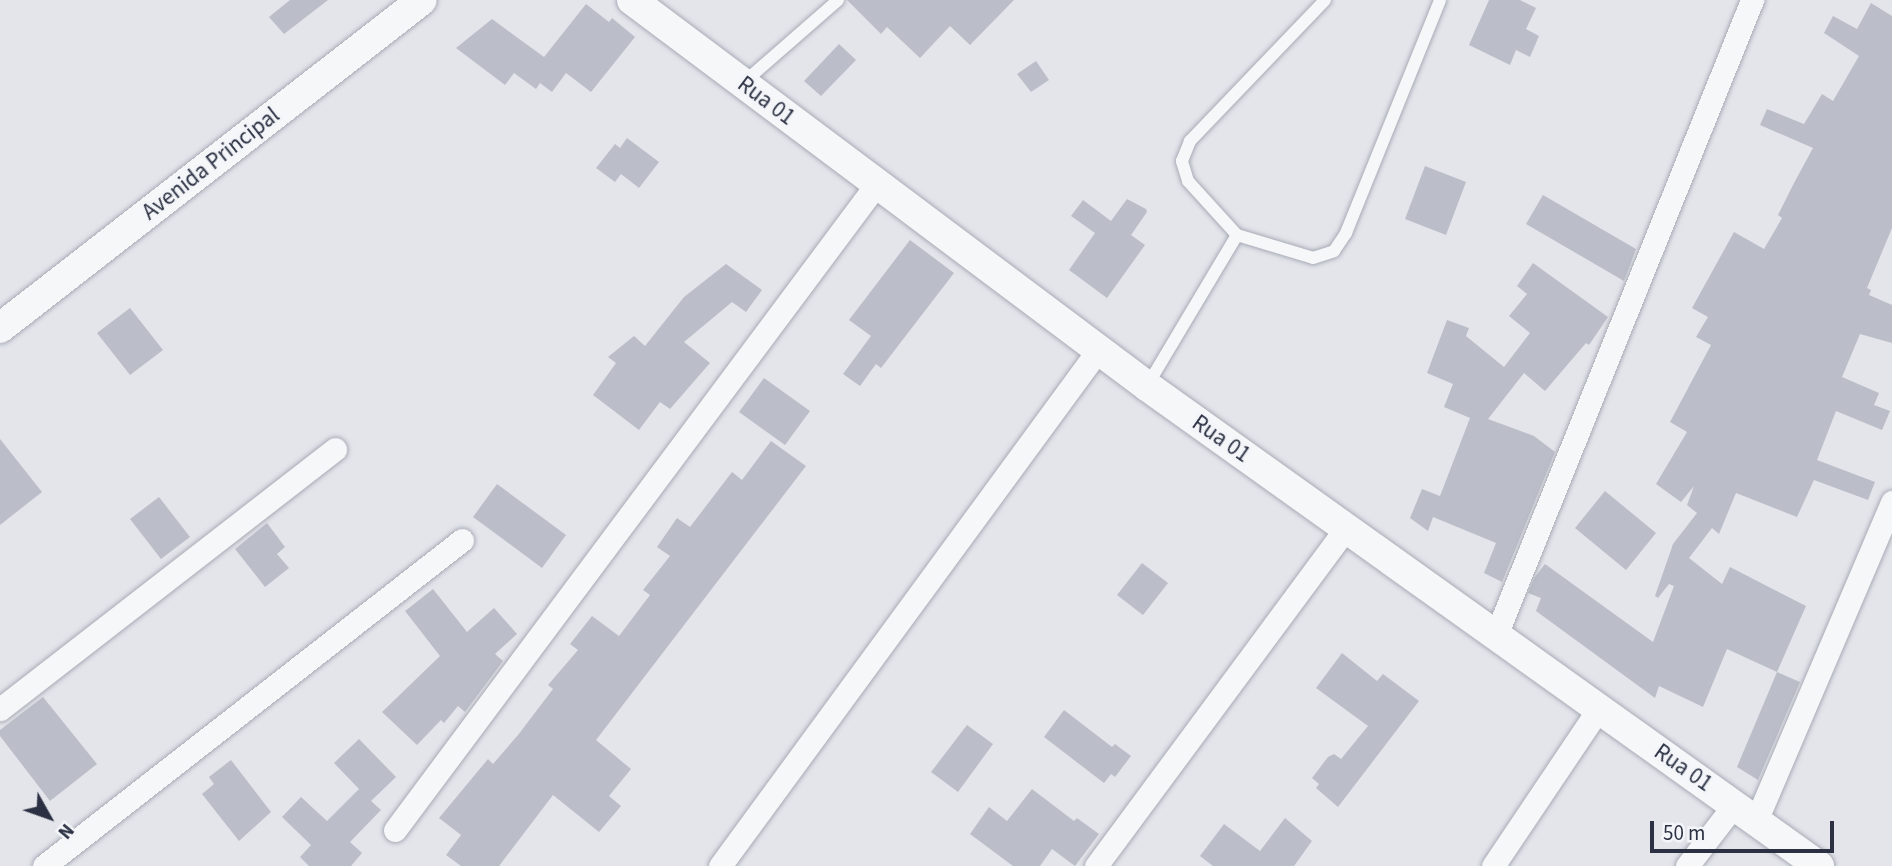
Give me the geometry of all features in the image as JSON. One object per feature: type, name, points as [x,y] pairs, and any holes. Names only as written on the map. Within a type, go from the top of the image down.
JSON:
[{"type":"street","name":"Avenida Principal","points":[[0,328],[422,0]]},
{"type":"street","name":"Rua 01","points":[[632,0],[1147,386],[1819,866]]},
{"type":"street","points":[[1496,635],[1752,0]]},
{"type":"street","points":[[395,830],[876,185]]},
{"type":"street","points":[[720,866],[1099,349]]},
{"type":"street","points":[[0,709],[335,449]]},
{"type":"street","points":[[1688,866],[1745,813],[1892,502]]},
{"type":"street","points":[[1096,866],[1346,528]]},
{"type":"street","points":[[44,866],[462,540]]},
{"type":"street","points":[[1493,866],[1599,709]]},
{"type":"lane","points":[[742,83],[838,0]]},
{"type":"lane","points":[[1325,0],[1190,141],[1182,161],[1188,181],[1237,235],[1313,258],[1334,251],[1346,233],[1440,0]]},
{"type":"lane","points":[[1147,386],[1237,235]]},
{"type":"building","points":[[290,0],[328,0],[284,34],[269,17]]},
{"type":"building","points":[[847,0],[1014,0],[970,45],[950,26],[920,58],[887,27],[881,34]]},
{"type":"building","points":[[1489,0],[1520,0],[1536,8],[1526,29],[1539,36],[1530,57],[1516,50],[1510,65],[1469,45]]},
{"type":"building","points":[[1871,3],[1892,16],[1892,228],[1867,288],[1871,290],[1869,295],[1892,305],[1892,343],[1860,334],[1842,377],[1879,393],[1874,405],[1890,411],[1882,430],[1836,411],[1817,460],[1875,482],[1868,500],[1814,480],[1797,517],[1736,493],[1719,534],[1712,528],[1689,558],[1722,584],[1730,567],[1806,606],[1777,672],[1727,649],[1703,707],[1659,686],[1655,698],[1536,611],[1541,598],[1528,593],[1545,564],[1653,642],[1674,586],[1669,584],[1658,598],[1655,596],[1673,544],[1697,513],[1687,505],[1694,486],[1681,502],[1656,484],[1687,432],[1670,422],[1711,345],[1696,337],[1708,317],[1692,308],[1734,232],[1764,249],[1782,218],[1778,215],[1813,148],[1760,125],[1767,109],[1804,124],[1822,94],[1833,101],[1859,56],[1824,33],[1833,16],[1857,29]]},
{"type":"building","points":[[586,4],[609,22],[612,18],[635,37],[591,92],[566,73],[552,92],[540,83],[536,89],[514,73],[505,85],[456,48],[492,19],[544,57]]},
{"type":"building","points":[[839,44],[856,60],[821,96],[804,81]]},
{"type":"building","points":[[1036,61],[1049,80],[1031,92],[1017,74]]},
{"type":"building","points":[[627,138],[659,162],[639,188],[621,174],[615,182],[596,168],[615,144],[620,148]]},
{"type":"building","points":[[1425,166],[1466,182],[1446,235],[1405,219]]},
{"type":"building","points":[[1543,195],[1636,249],[1624,281],[1526,224]]},
{"type":"building","points":[[1127,199],[1146,209],[1147,212],[1131,235],[1145,245],[1107,298],[1069,270],[1095,233],[1071,216],[1083,200],[1111,221]]},
{"type":"building","points":[[910,240],[954,273],[881,368],[876,364],[860,386],[843,374],[871,336],[849,320]]},
{"type":"building","points":[[1533,263],[1608,317],[1589,345],[1586,343],[1545,391],[1524,373],[1488,419],[1534,436],[1555,452],[1502,582],[1484,573],[1496,543],[1433,517],[1428,531],[1410,518],[1422,489],[1440,496],[1470,418],[1444,407],[1453,384],[1427,373],[1447,320],[1469,328],[1466,336],[1504,367],[1530,333],[1509,316],[1527,294],[1517,286]]},
{"type":"building","points":[[726,264],[762,290],[746,312],[732,302],[684,342],[710,363],[670,409],[660,402],[639,430],[593,395],[616,363],[608,357],[634,336],[645,346],[684,297]]},
{"type":"building","points":[[130,308],[163,350],[130,375],[97,333]]},
{"type":"building","points":[[764,378],[810,411],[785,445],[739,412]]},
{"type":"building","points":[[0,439],[42,492],[0,525]]},
{"type":"building","points":[[771,441],[806,466],[596,740],[631,769],[609,796],[621,806],[599,832],[553,795],[499,866],[461,866],[446,855],[461,835],[439,818],[488,759],[493,764],[553,689],[548,685],[578,650],[570,644],[592,616],[619,636],[650,595],[643,590],[670,556],[657,547],[677,518],[690,527],[732,472],[742,480]]},
{"type":"building","points":[[497,484],[566,535],[542,568],[473,517]]},
{"type":"building","points":[[1605,491],[1656,533],[1626,570],[1575,528]]},
{"type":"building","points":[[159,497],[190,537],[161,559],[130,519]]},
{"type":"building","points":[[267,523],[285,547],[277,554],[289,568],[265,587],[235,549]]},
{"type":"building","points":[[1142,563],[1168,583],[1143,615],[1117,595]]},
{"type":"building","points":[[433,589],[467,632],[494,608],[517,634],[495,654],[503,661],[465,712],[458,706],[444,723],[441,720],[417,745],[382,712],[440,656],[405,611]]},
{"type":"building","points":[[1342,653],[1377,681],[1383,674],[1419,701],[1338,807],[1316,788],[1319,784],[1312,778],[1328,757],[1334,754],[1341,759],[1368,726],[1316,688]]},
{"type":"building","points":[[1777,672],[1800,682],[1758,780],[1737,767]]},
{"type":"building","points":[[43,697],[97,764],[50,801],[0,736],[0,730]]},
{"type":"building","points":[[1064,710],[1112,747],[1115,744],[1131,756],[1115,777],[1111,774],[1104,783],[1044,737]]},
{"type":"building","points":[[967,725],[993,744],[958,792],[931,772]]},
{"type":"building","points":[[359,739],[396,777],[371,801],[381,810],[350,842],[362,853],[351,866],[309,866],[300,857],[311,845],[282,817],[301,797],[327,821],[359,789],[334,763]]},
{"type":"building","points":[[231,760],[271,812],[239,841],[202,794],[214,784],[209,777]]},
{"type":"building","points":[[1032,789],[1074,821],[1077,818],[1099,834],[1075,866],[1052,849],[1040,866],[1013,866],[970,834],[989,807],[1007,821]]},
{"type":"building","points":[[1285,818],[1312,841],[1294,866],[1213,866],[1200,856],[1224,824],[1260,851]]}]
